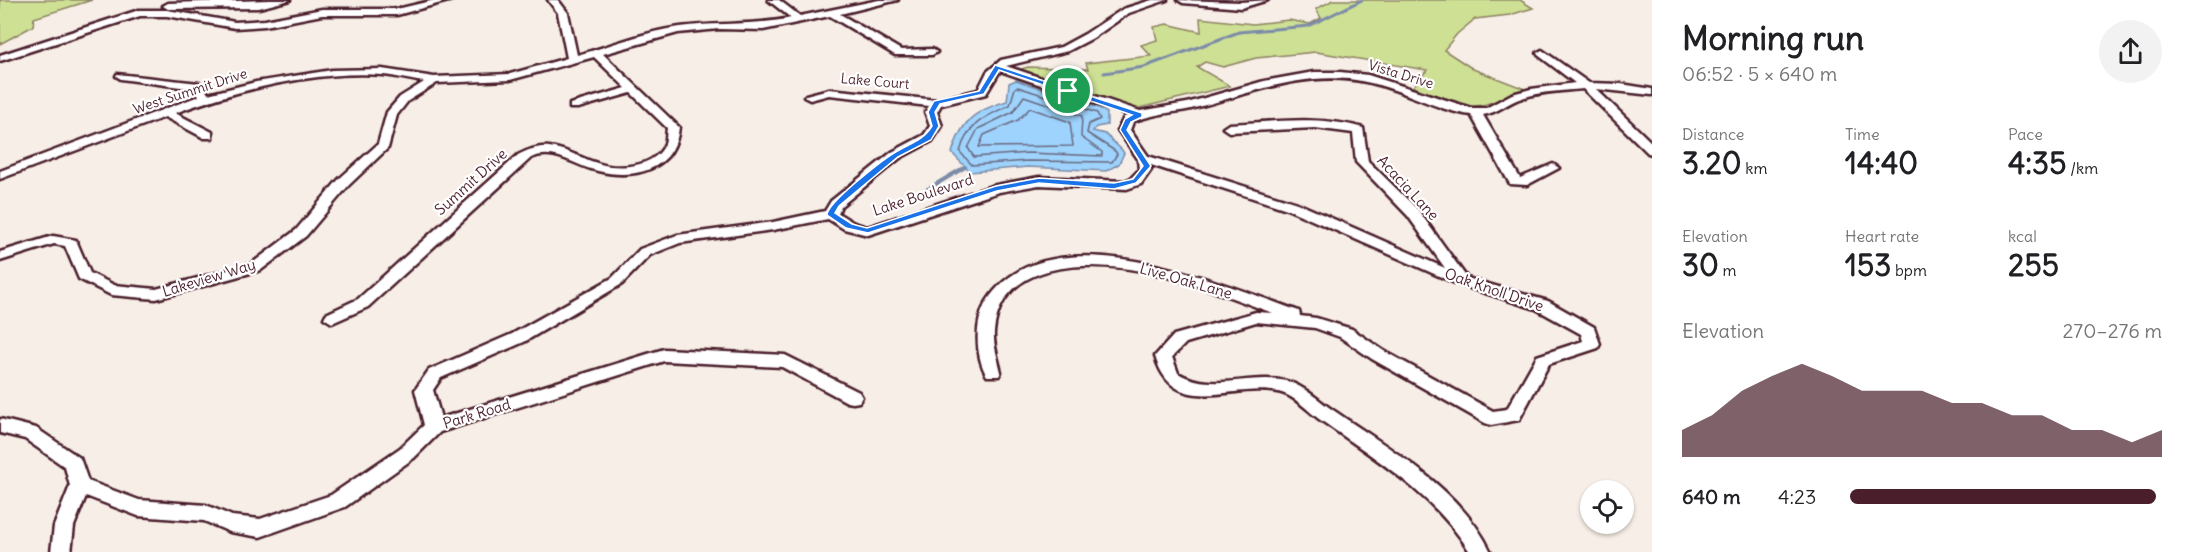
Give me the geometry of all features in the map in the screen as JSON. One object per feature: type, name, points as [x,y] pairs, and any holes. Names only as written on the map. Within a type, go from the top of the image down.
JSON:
[{"type":"street","points":[[125,15],[132,9],[141,7],[258,5],[285,0]]},
{"type":"street","points":[[0,58],[67,38],[125,15],[167,13],[236,25],[265,23],[322,12],[397,12],[447,0]]},
{"type":"street","points":[[553,0],[563,13],[573,59],[597,54],[664,32],[719,26],[763,27],[886,1]]},
{"type":"street","points":[[773,0],[800,21]]},
{"type":"street","points":[[937,103],[982,92],[998,67],[1008,61],[1076,45],[1126,11],[1162,0]]},
{"type":"street","points":[[1183,0],[1241,5],[1263,0]]},
{"type":"street","points":[[832,14],[899,53],[932,52]]},
{"type":"street","points":[[682,15],[689,28]]},
{"type":"street","points":[[1542,53],[1586,86],[1652,150]]},
{"type":"street","name":"Summit Drive","points":[[332,318],[363,303],[519,160],[536,151],[551,151],[598,168],[616,171],[640,168],[662,157],[671,145],[673,127],[597,54]]},
{"type":"street","name":"West Summit Drive","points":[[0,175],[205,98],[256,85],[332,73],[382,72],[435,80],[510,77],[573,59]]},
{"type":"street","points":[[998,67],[1139,115]]},
{"type":"street","name":"Vista Drive","points":[[1139,115],[1159,113],[1293,77],[1324,74],[1366,78],[1476,113]]},
{"type":"street","points":[[121,76],[199,86],[205,98]]},
{"type":"street","name":"Lakeview Way","points":[[0,257],[53,240],[71,243],[84,276],[111,290],[156,294],[256,267],[301,233],[344,182],[384,145],[391,114],[404,99],[435,80]]},
{"type":"street","points":[[1553,168],[1522,182],[1515,181],[1476,113],[1498,109],[1516,96],[1586,86],[1616,85],[1652,92]]},
{"type":"street","points":[[574,106],[633,89]]},
{"type":"street","name":"Lake Court","points":[[810,97],[829,92],[937,103]]},
{"type":"street","name":"Lake Boulevard","points":[[937,103],[931,112],[936,126],[928,138],[896,155],[836,204],[830,214],[849,226],[868,231],[996,189],[1039,181],[1127,184],[1136,181],[1145,170],[1144,159]]},
{"type":"street","points":[[166,113],[208,135]]},
{"type":"street","points":[[1139,115],[1128,120],[1124,130],[1144,159]]},
{"type":"street","name":"Acacia Lane","points":[[1229,128],[1331,126],[1350,127],[1359,131],[1362,162],[1413,213],[1462,281]]},
{"type":"street","name":"Oak Knoll Drive","points":[[1144,159],[1292,206],[1462,281],[1542,305],[1588,331],[1592,344],[1543,360],[1513,415],[1491,418],[1378,355],[1346,333],[1316,322],[1256,317],[1180,339],[1163,356],[1170,376],[1192,389],[1245,385],[1287,388],[1372,448],[1438,499],[1474,537],[1481,552]]},
{"type":"street","name":"Park Road","points":[[830,214],[773,226],[677,239],[645,252],[617,281],[518,338],[435,374],[424,390],[434,427],[664,356],[785,361],[853,397]]},
{"type":"street","name":"Live Oak Lane","points":[[993,372],[986,332],[991,305],[998,293],[1015,278],[1033,269],[1054,263],[1131,265],[1155,270],[1316,322]]},
{"type":"street","points":[[0,426],[30,433],[73,463],[80,486],[64,526],[61,552]]},
{"type":"street","points":[[80,486],[138,508],[206,513],[230,524],[260,528],[338,501],[407,453],[434,427]]},
{"type":"green space","points":[[0,0],[92,0],[34,18],[33,26],[0,44]]},
{"type":"green space","points":[[1333,0],[1520,0],[1533,8],[1510,15],[1475,19],[1457,34],[1444,50],[1473,69],[1525,89],[1479,105],[1458,105],[1412,88],[1427,70],[1316,52],[1256,58],[1223,67],[1205,62],[1197,67],[1230,86],[1135,109],[1018,70],[1028,67],[1088,69],[1086,63],[1151,56],[1141,45],[1157,40],[1154,27],[1167,24],[1201,32],[1200,18],[1253,24],[1289,20],[1310,24],[1321,18],[1316,9]]},
{"type":"water","points":[[1016,80],[1099,108],[1107,113],[1107,125],[1096,127],[1093,131],[1105,134],[1122,150],[1124,153],[1119,164],[1106,171],[1028,167],[970,172],[952,153],[960,132],[978,113],[1007,101],[1009,83]]},
{"type":"waterway","points":[[1104,73],[1144,67],[1239,32],[1309,26],[1362,0]]},
{"type":"waterway","points":[[911,199],[965,167]]},
{"type":"route","points":[[998,67],[1068,91],[1139,115],[1128,120],[1124,126],[1126,135],[1147,166],[1136,181],[1114,186],[1039,181],[996,189],[868,231],[849,226],[830,214],[836,204],[861,186],[896,155],[928,138],[936,126],[931,112],[937,103],[962,99],[982,92],[986,89],[991,74],[998,67]]}]
